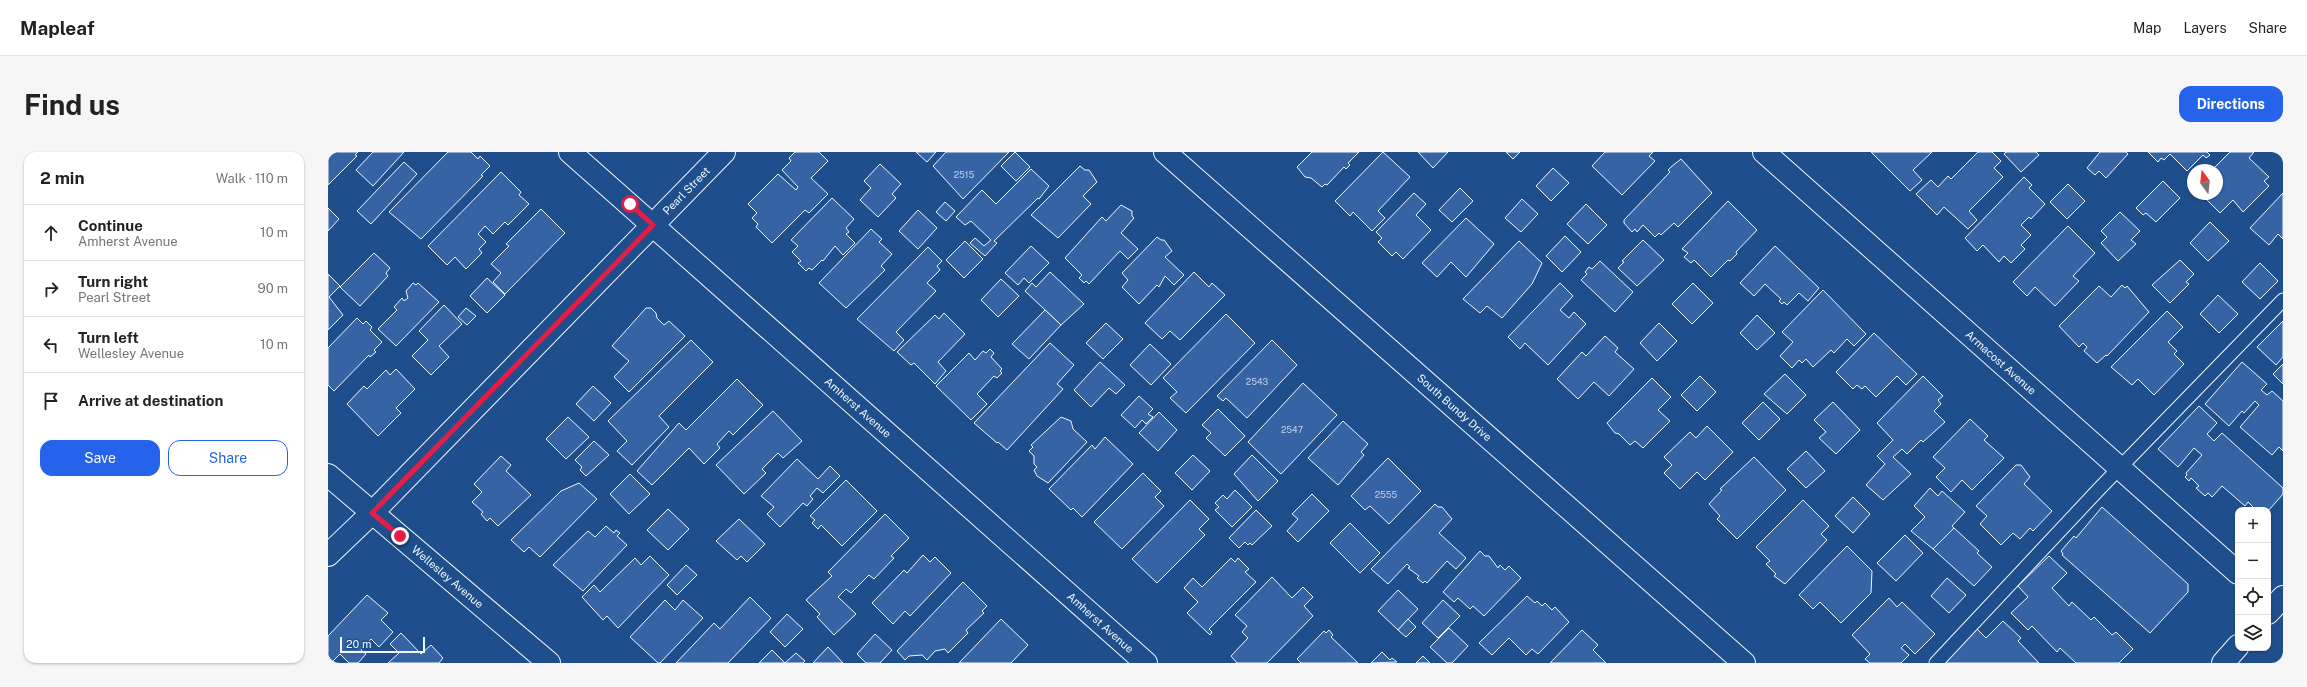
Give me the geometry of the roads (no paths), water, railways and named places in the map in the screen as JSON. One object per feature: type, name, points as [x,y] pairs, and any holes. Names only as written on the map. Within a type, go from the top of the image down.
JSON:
[{"type":"street","name":"Amherst Avenue","points":[[570,152],[1146,663]]},
{"type":"street","name":"Pearl Street","points":[[328,555],[372,513],[724,152]]},
{"type":"street","name":"South Bundy Drive","points":[[1165,152],[1744,663]]},
{"type":"street","name":"Armacost Avenue","points":[[1764,152],[2235,570]]},
{"type":"street","name":"Wellesley Avenue","points":[[328,475],[549,663]]},
{"type":"street","points":[[2223,663],[2235,649]]},
{"type":"lane","points":[[1936,663],[2120,468],[2283,300]]}]
